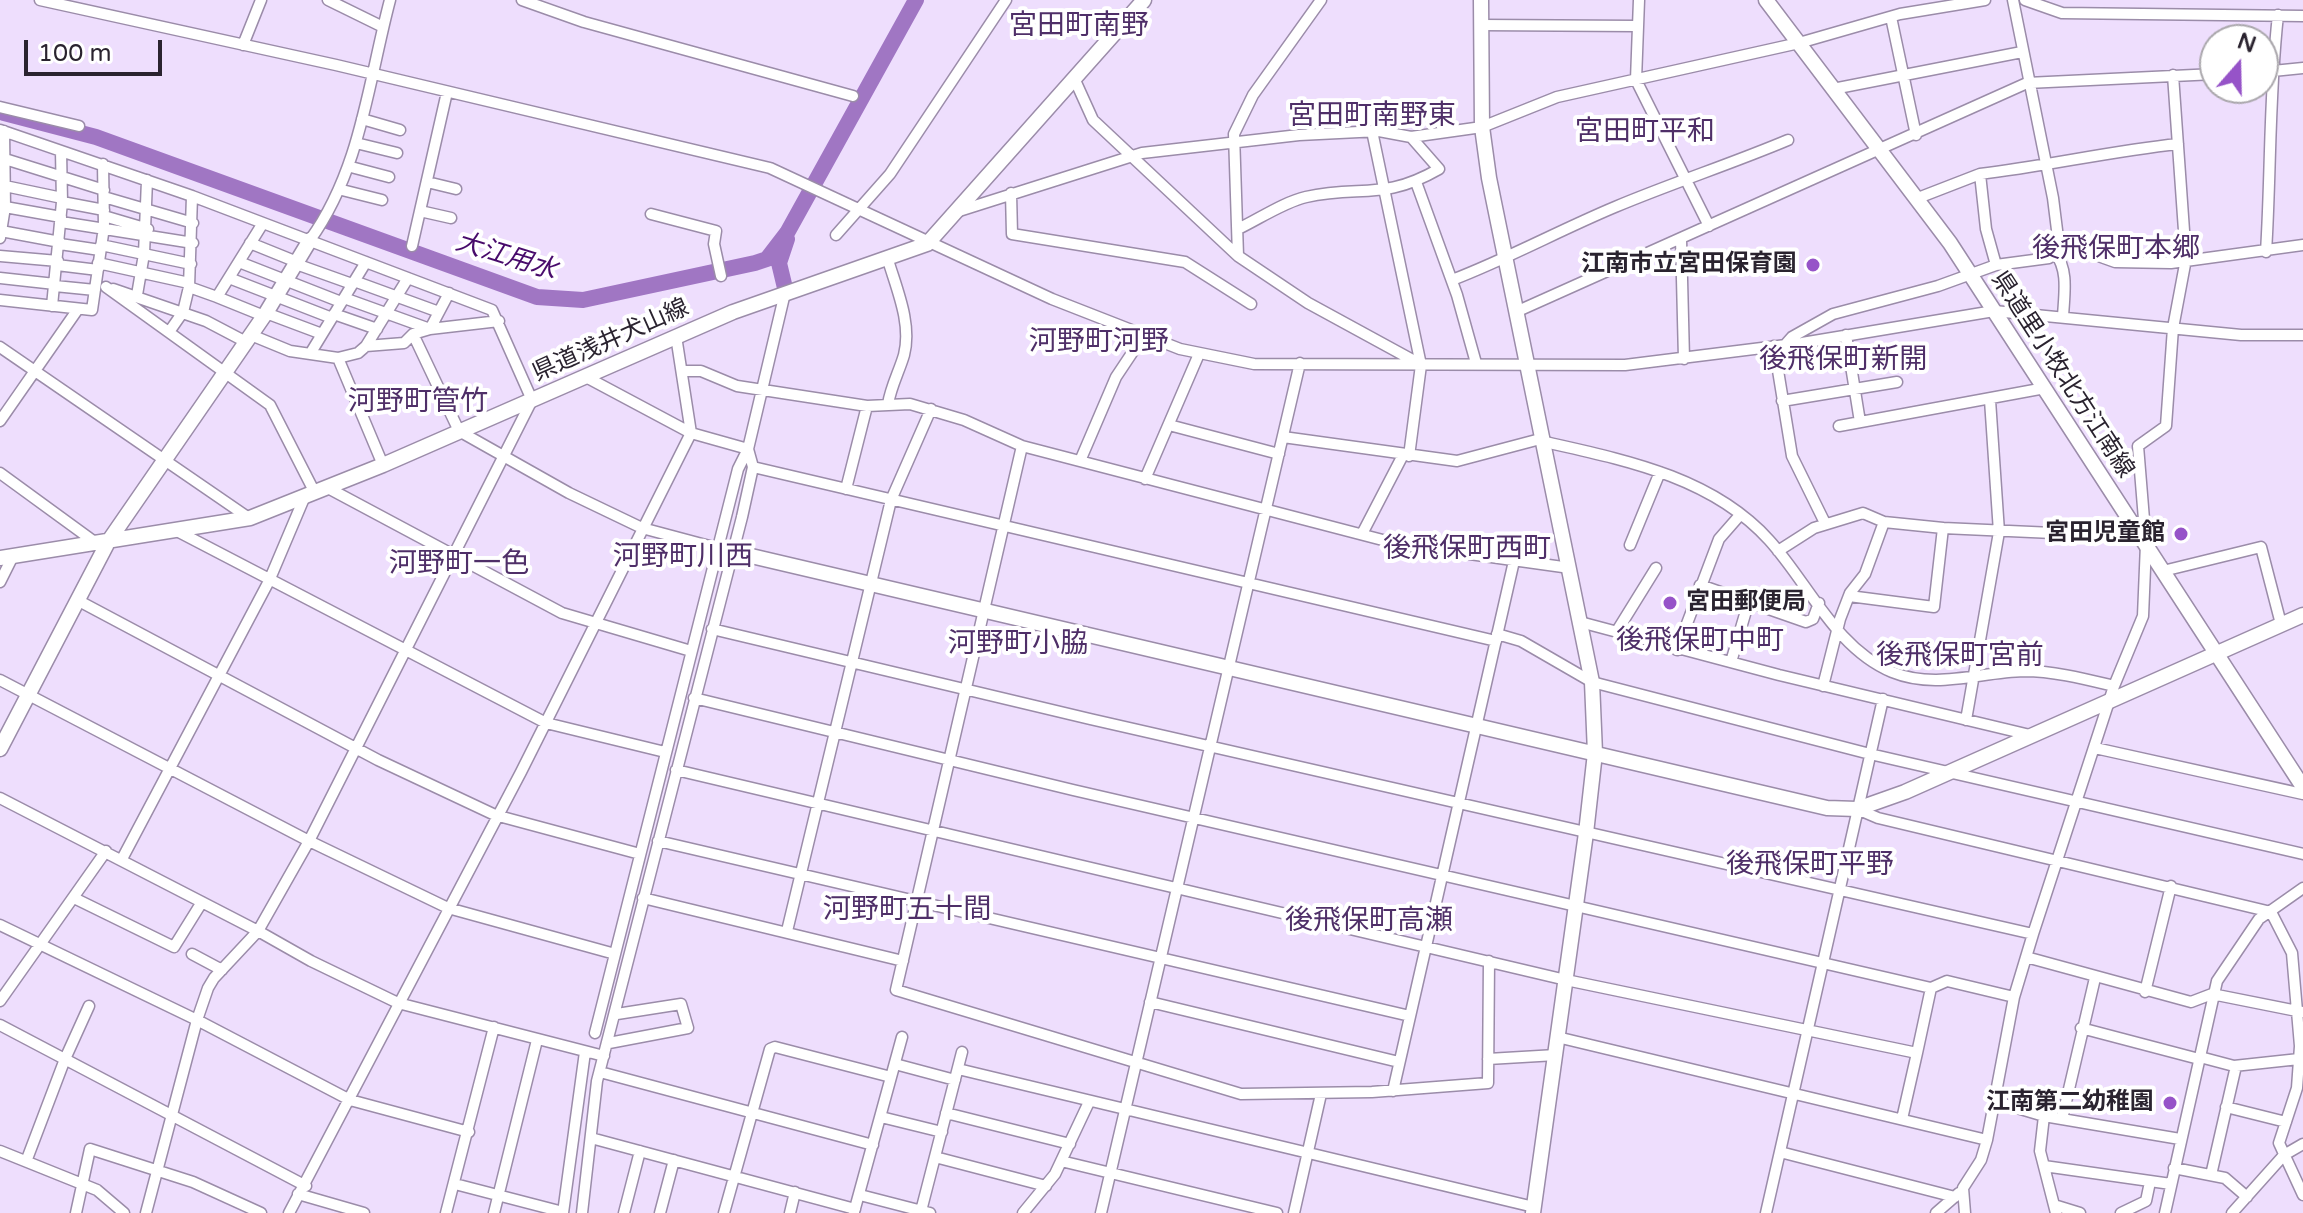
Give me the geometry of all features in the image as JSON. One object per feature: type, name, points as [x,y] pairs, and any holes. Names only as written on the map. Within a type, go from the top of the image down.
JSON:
[{"type":"street","points":[[40,0],[770,168],[927,244],[1144,335],[1199,354],[1254,364],[1625,365],[1779,346],[1994,311],[2241,335],[2303,335]]},
{"type":"street","points":[[243,45],[261,0]]},
{"type":"street","points":[[328,0],[383,27]]},
{"type":"street","points":[[0,749],[79,601],[102,542],[265,315],[342,190],[351,167],[390,0]]},
{"type":"street","points":[[522,0],[584,22],[853,96]]},
{"type":"street","points":[[836,235],[890,174],[1006,0]]},
{"type":"street","name":"県道浅井犬山線","points":[[6,557],[250,518],[383,465],[733,312],[784,297],[927,244],[1144,0]]},
{"type":"street","points":[[1238,256],[1234,140],[1253,95],[1321,0]]},
{"type":"street","points":[[895,1064],[1125,1109],[1307,1151],[1534,1210],[1595,753],[1592,682],[1489,178],[1482,127],[1481,0]]},
{"type":"street","points":[[1639,0],[1636,80],[1709,226]]},
{"type":"street","name":"県道里小牧北方江南線","points":[[1766,0],[1918,198],[1972,275],[2303,787]]},
{"type":"street","points":[[959,211],[1011,193],[1090,172],[1130,156],[1234,140],[1372,131],[1411,137],[1482,127],[1557,97],[1799,43],[1891,17],[1985,0]]},
{"type":"street","points":[[2013,0],[2027,83],[2053,198],[2058,238],[2055,253]]},
{"type":"street","points":[[2025,0],[2062,13],[2303,16]]},
{"type":"street","points":[[2276,24],[2278,15]]},
{"type":"street","points":[[1891,17],[1916,135]]},
{"type":"street","points":[[1481,25],[1636,26]]},
{"type":"street","points":[[1833,89],[2022,52]]},
{"type":"street","points":[[2279,70],[2303,68]]},
{"type":"street","points":[[1518,311],[2027,83],[2199,74]]},
{"type":"street","points":[[1936,1213],[1959,1192],[1981,1160],[1997,1102],[2014,997],[2114,686],[2143,616],[2144,540],[2138,446],[2166,426],[2173,328],[2186,259],[2173,75]]},
{"type":"street","points":[[1074,78],[1093,120],[1238,256],[1308,303],[1421,365]]},
{"type":"street","points":[[412,246],[447,92]]},
{"type":"street","points":[[2266,252],[2273,138],[2270,104]]},
{"type":"street","points":[[0,107],[79,126]]},
{"type":"street","points":[[362,119],[400,130]]},
{"type":"street","points":[[146,1213],[208,988],[258,931],[309,841],[532,400],[492,310],[192,196],[2,130],[5,207],[1,234],[100,247],[191,264]]},
{"type":"street","points":[[1363,532],[1406,455],[1421,365],[1372,131]]},
{"type":"street","points":[[1238,229],[1305,197],[1384,192],[1416,182],[1439,169],[1411,137]]},
{"type":"street","points":[[1452,280],[1477,273],[1507,255],[1685,179],[1788,140]]},
{"type":"street","points":[[356,143],[397,153]]},
{"type":"street","points":[[1918,198],[1980,174],[2085,160],[2116,150],[2178,144]]},
{"type":"street","points":[[52,306],[60,243],[61,151]]},
{"type":"street","points":[[5,159],[62,176],[146,210],[193,223]]},
{"type":"street","points":[[0,300],[92,310],[99,287],[98,267],[104,218],[103,164]]},
{"type":"street","points":[[351,167],[389,177]]},
{"type":"street","points":[[1980,174],[1986,229],[1996,265]]},
{"type":"street","points":[[137,295],[144,254],[147,180]]},
{"type":"street","points":[[427,182],[456,189]]},
{"type":"street","points":[[1416,182],[1452,280],[1476,363]]},
{"type":"street","points":[[5,186],[62,200],[145,232],[193,243]]},
{"type":"street","points":[[342,190],[382,200]]},
{"type":"street","points":[[1011,193],[1012,234],[1185,262],[1251,304]]},
{"type":"street","points":[[169,332],[183,312],[189,285],[193,243],[192,196]]},
{"type":"street","points":[[5,207],[61,220],[104,218]]},
{"type":"street","points":[[420,211],[451,218]]},
{"type":"street","points":[[651,214],[716,231],[719,271]]},
{"type":"street","points":[[217,297],[263,223]]},
{"type":"street","points":[[1681,239],[1684,359]]},
{"type":"street","points":[[250,243],[296,263],[439,312]]},
{"type":"street","points":[[1779,346],[1833,314],[1972,275],[1996,265],[2049,258],[2055,253],[2087,252],[2115,262],[2171,263],[2303,245]]},
{"type":"street","points":[[2055,253],[2063,262],[2063,317]]},
{"type":"street","points":[[0,256],[141,273],[189,285],[322,334]]},
{"type":"street","points":[[888,260],[905,317],[904,354],[891,386],[888,404]]},
{"type":"street","points":[[239,262],[430,329]]},
{"type":"street","points":[[310,354],[366,262]]},
{"type":"street","points":[[0,278],[99,287],[137,295],[248,339],[290,351],[338,358],[358,353],[366,346],[408,278]]},
{"type":"street","points":[[229,278],[377,329]]},
{"type":"street","points":[[99,287],[169,332],[270,405],[316,493],[455,555],[562,613],[691,651]]},
{"type":"street","points":[[430,329],[449,293]]},
{"type":"street","points":[[586,1212],[600,1072],[712,629],[738,469],[748,449],[784,297]]},
{"type":"street","points":[[0,421],[78,309]]},
{"type":"street","points":[[366,346],[404,343],[413,334],[430,329],[499,321]]},
{"type":"street","points":[[413,334],[459,431],[569,493],[642,528],[1827,808],[1857,809],[1878,818],[2268,911],[2292,953],[2300,1011],[2297,1088],[2279,1143],[2303,1195]]},
{"type":"street","points":[[1080,461],[1116,377],[1144,335]]},
{"type":"street","points":[[1846,335],[1860,422]]},
{"type":"street","points":[[289,1213],[495,815],[546,723],[592,624],[691,433],[676,336]]},
{"type":"street","points":[[1779,346],[1782,401],[1792,456],[1825,523]]},
{"type":"street","points":[[0,347],[162,461],[250,518]]},
{"type":"street","points":[[1145,479],[1199,354]]},
{"type":"street","points":[[338,358],[383,465]]},
{"type":"street","points":[[1101,1213],[1300,363]]},
{"type":"street","points":[[683,371],[701,371],[737,386],[867,406],[888,404],[931,409],[1022,446],[1363,532],[1398,544],[1570,568]]},
{"type":"street","points":[[586,377],[691,433],[748,449]]},
{"type":"street","points":[[1782,401],[1897,382]]},
{"type":"street","points":[[1839,426],[2045,388]]},
{"type":"street","points":[[1966,720],[1999,532],[1990,400]]},
{"type":"street","points":[[846,489],[867,406]]},
{"type":"street","points":[[787,931],[891,500],[931,409]]},
{"type":"street","points":[[1169,425],[1279,454]]},
{"type":"street","points":[[1283,437],[1457,461],[1544,440],[1660,472],[1706,490],[1740,515],[1778,551],[1837,631],[1861,656],[1912,679],[1933,681],[2027,671],[2114,686]]},
{"type":"street","points":[[1022,446],[896,990],[1241,1094],[1393,1091],[1488,1083],[1489,961]]},
{"type":"street","points":[[595,1033],[691,651],[753,467],[748,449]]},
{"type":"street","points":[[753,467],[1249,583],[1521,641],[1592,682],[1870,754],[2303,854]]},
{"type":"street","points":[[1630,545],[1660,472]]},
{"type":"street","points":[[0,473],[102,542]]},
{"type":"street","points":[[122,859],[316,493]]},
{"type":"street","points":[[1778,551],[1825,523],[1863,513],[1884,522],[1943,528],[2144,540]]},
{"type":"street","points":[[1677,650],[1719,539],[1740,515]]},
{"type":"street","points":[[1823,686],[1849,596],[1865,574],[1884,522]]},
{"type":"street","points":[[1849,596],[1934,607],[1943,528]]},
{"type":"street","points":[[177,531],[546,723],[665,752]]},
{"type":"street","points":[[2163,571],[2261,547],[2281,624]]},
{"type":"street","points":[[0,582],[6,557]]},
{"type":"street","points":[[1393,1091],[1514,561]]},
{"type":"street","points":[[1617,631],[1656,568]]},
{"type":"street","points":[[1700,585],[1806,622],[1813,619],[1819,603]]},
{"type":"street","points":[[79,601],[357,749],[495,815],[640,854]]},
{"type":"street","points":[[1731,662],[1748,604]]},
{"type":"street","points":[[1857,809],[1950,772],[2303,615]]},
{"type":"street","points":[[1580,622],[1677,650],[2030,735]]},
{"type":"street","points":[[712,629],[965,690],[2033,934]]},
{"type":"street","points":[[0,680],[309,841],[448,908],[615,954]]},
{"type":"street","points":[[694,698],[1576,904],[1682,932],[1822,961],[1931,988],[1947,981],[2014,997]]},
{"type":"street","points":[[1766,1213],[1791,1092],[1883,699]]},
{"type":"street","points":[[2095,748],[2303,794]]},
{"type":"street","points":[[676,770],[1566,980],[1917,1053]]},
{"type":"street","points":[[0,798],[122,859],[311,961],[398,1003],[604,1056]]},
{"type":"street","points":[[658,841],[1410,1016]]},
{"type":"street","points":[[0,1001],[106,851]]},
{"type":"street","points":[[2145,992],[2171,886]]},
{"type":"street","points":[[2165,1213],[2212,994],[2259,919],[2303,888]]},
{"type":"street","points":[[74,898],[174,947],[202,902]]},
{"type":"street","points":[[643,898],[903,961]]},
{"type":"street","points":[[0,925],[197,1020],[350,1100],[469,1132]]},
{"type":"street","points":[[192,954],[222,970]]},
{"type":"street","points":[[2026,957],[2145,992],[2191,1002],[2212,994],[2300,1011]]},
{"type":"street","points":[[2062,1119],[2095,978]]},
{"type":"street","points":[[1902,1119],[1931,988]]},
{"type":"street","points":[[1150,1002],[1399,1062]]},
{"type":"street","points":[[609,1043],[688,1028],[681,1004],[617,1014]]},
{"type":"street","points":[[27,1159],[89,1006]]},
{"type":"street","points":[[0,1025],[172,1116],[302,1190],[364,1213]]},
{"type":"street","points":[[446,1213],[494,1027]]},
{"type":"street","points":[[2081,1028],[2236,1066],[2299,1059]]},
{"type":"street","points":[[591,1138],[795,1192],[854,1211],[902,1037]]},
{"type":"street","points":[[1557,1037],[1987,1140]]},
{"type":"street","points":[[494,1213],[537,1040]]},
{"type":"street","points":[[724,1213],[770,1049],[775,1047],[891,1077]]},
{"type":"street","points":[[455,1184],[563,1213],[585,1052]]},
{"type":"street","points":[[860,1195],[901,1209],[926,1212],[935,1157],[962,1052]]},
{"type":"street","points":[[1488,1059],[1556,1055]]},
{"type":"street","points":[[2211,1175],[2236,1066]]},
{"type":"street","points":[[600,1072],[873,1145]]},
{"type":"street","points":[[1294,1213],[1321,1094]]},
{"type":"street","points":[[1023,1213],[1046,1186],[1061,1161],[1089,1102]]},
{"type":"street","points":[[1997,1102],[2044,1116],[2180,1139]]},
{"type":"street","points":[[2226,1107],[2286,1122]]},
{"type":"street","points":[[946,1113],[1070,1144]]},
{"type":"street","points":[[2044,1116],[2040,1151],[2055,1209],[2080,1213]]},
{"type":"street","points":[[881,1117],[942,1132]]},
{"type":"street","points":[[2232,1213],[2284,1155],[2303,1144]]},
{"type":"street","points":[[76,1213],[90,1149],[157,1170],[260,1213]]},
{"type":"street","points":[[0,1151],[83,1183],[97,1190],[124,1213]]},
{"type":"street","points":[[624,1213],[640,1151]]},
{"type":"street","points":[[1780,1152],[1959,1192]]},
{"type":"street","points":[[935,1157],[1046,1186]]},
{"type":"street","points":[[660,1213],[674,1160]]},
{"type":"street","points":[[1061,1161],[1277,1213]]},
{"type":"street","points":[[2044,1166],[2171,1184]]},
{"type":"street","points":[[2174,1168],[2225,1178],[2247,1197]]},
{"type":"street","points":[[2121,1213],[2146,1201],[2150,1182]]},
{"type":"street","points":[[790,1213],[795,1192]]},
{"type":"street","points":[[1959,1192],[1965,1213]]},
{"type":"waterway","name":"大江用水","points":[[4,113],[96,137],[537,297],[583,300],[767,259],[787,233],[916,0]]},
{"type":"waterway","points":[[785,288],[779,263],[787,239]]},
{"type":"place","name":"江南市立宮田保育園","points":[[1813,265]]},
{"type":"place","name":"宮田児童館","points":[[2181,534]]},
{"type":"place","name":"宮田郵便局","points":[[1670,603]]},
{"type":"place","name":"江南第二幼稚園","points":[[2170,1103]]},
{"type":"district","name":"宮田町南野","points":[[1079,27]]},
{"type":"district","name":"宮田町南野東","points":[[1372,117]]},
{"type":"district","name":"宮田町平和","points":[[1645,133]]},
{"type":"district","name":"後飛保町本郷","points":[[2116,250]]},
{"type":"district","name":"河野町河野","points":[[1099,343]]},
{"type":"district","name":"後飛保町新開","points":[[1843,361]]},
{"type":"district","name":"河野町管竹","points":[[418,403]]},
{"type":"district","name":"後飛保町西町","points":[[1467,550]]},
{"type":"district","name":"河野町川西","points":[[683,558]]},
{"type":"district","name":"河野町一色","points":[[459,565]]},
{"type":"district","name":"後飛保町中町","points":[[1700,642]]},
{"type":"district","name":"河野町小脇","points":[[1018,645]]},
{"type":"district","name":"後飛保町宮前","points":[[1960,657]]},
{"type":"district","name":"後飛保町平野","points":[[1810,866]]},
{"type":"district","name":"河野町五十間","points":[[907,911]]},
{"type":"district","name":"後飛保町高瀬","points":[[1369,922]]}]
